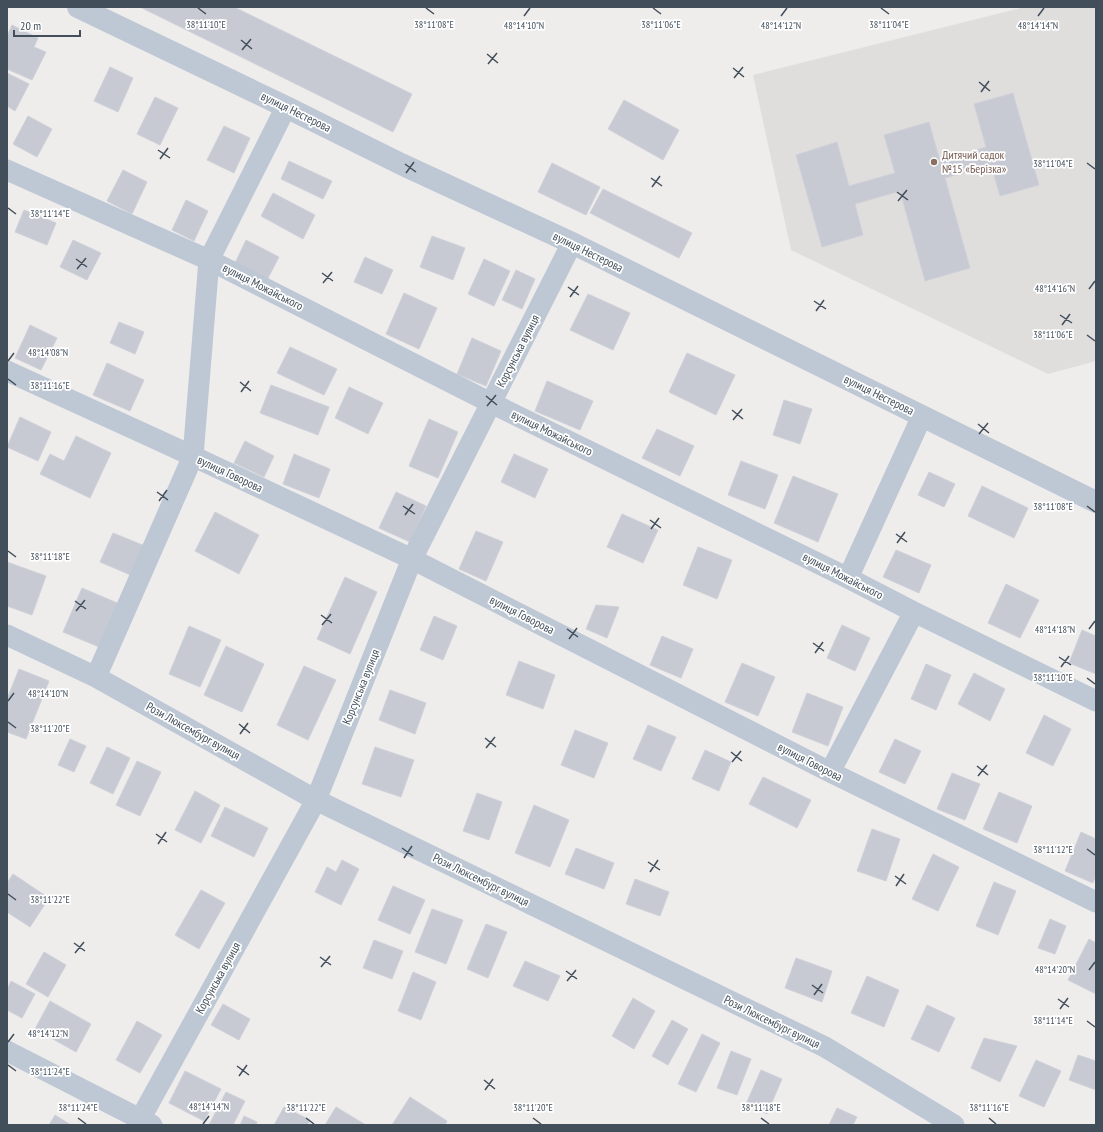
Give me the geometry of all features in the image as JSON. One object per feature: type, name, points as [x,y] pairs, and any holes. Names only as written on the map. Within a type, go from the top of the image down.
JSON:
[{"type":"street","name":"вулиця Нестерова","points":[[78,7],[408,167],[572,243],[1096,502]]},
{"type":"street","points":[[96,677],[193,456],[209,260],[286,108]]},
{"type":"street","name":"вулиця Можайського","points":[[7,170],[209,260],[491,403],[848,578],[914,612],[1096,700]]},
{"type":"street","name":"Корсунська вулиця","points":[[143,1123],[316,800],[412,560],[572,243]]},
{"type":"street","name":"вулиця Говорова","points":[[7,370],[412,560],[830,772],[1096,902]]},
{"type":"street","points":[[848,578],[922,416]]},
{"type":"street","points":[[830,772],[914,612]]},
{"type":"street","name":"Рози Люксембург вулиця","points":[[7,636],[96,677],[316,800],[825,1047],[954,1125]]},
{"type":"street","points":[[7,1051],[143,1123]]},
{"type":"shaded area","name":"Дитячий садок №15 «Берізка»","points":[[1025,7],[1096,7],[1096,361],[1048,374],[791,250],[753,75]]},
{"type":"building","points":[[140,7],[234,7],[412,94],[393,132]]},
{"type":"building","points":[[12,25],[38,38],[34,47],[46,52],[32,80],[7,69],[7,37]]},
{"type":"building","points":[[110,67],[133,78],[118,112],[94,101]]},
{"type":"building","points":[[7,73],[29,84],[15,111],[7,106]]},
{"type":"building","points":[[1013,93],[1039,185],[1000,196],[991,165],[945,178],[970,268],[925,281],[900,191],[855,204],[863,235],[822,247],[796,155],[837,142],[849,186],[895,173],[884,135],[929,122],[940,161],[986,147],[974,104]]},
{"type":"building","points":[[155,97],[178,108],[160,145],[137,134]]},
{"type":"building","points":[[624,100],[679,130],[663,160],[608,129]]},
{"type":"building","points":[[28,116],[52,129],[37,157],[13,144]]},
{"type":"building","points":[[224,126],[250,138],[234,173],[207,160]]},
{"type":"building","points":[[289,161],[332,181],[323,199],[281,179]]},
{"type":"building","points":[[552,163],[600,187],[586,215],[538,192]]},
{"type":"building","points":[[123,170],[147,182],[132,214],[107,201]]},
{"type":"building","points":[[603,189],[692,233],[679,258],[590,213]]},
{"type":"building","points":[[273,193],[315,215],[303,239],[261,216]]},
{"type":"building","points":[[186,200],[208,211],[194,241],[172,230]]},
{"type":"building","points":[[24,210],[56,223],[47,245],[15,232]]},
{"type":"building","points":[[432,236],[465,248],[453,280],[420,267]]},
{"type":"building","points":[[73,240],[101,253],[87,280],[60,267]]},
{"type":"building","points":[[246,240],[279,257],[267,280],[235,263]]},
{"type":"building","points":[[365,257],[393,270],[382,294],[354,282]]},
{"type":"building","points":[[484,259],[510,271],[494,306],[468,294]]},
{"type":"building","points":[[516,270],[535,279],[522,309],[502,300]]},
{"type":"building","points":[[404,293],[437,308],[419,349],[386,334]]},
{"type":"building","points":[[588,294],[630,313],[613,350],[570,330]]},
{"type":"building","points":[[119,322],[144,332],[135,354],[110,343]]},
{"type":"building","points":[[30,325],[57,338],[41,370],[15,358]]},
{"type":"building","points":[[472,338],[501,351],[486,386],[457,374]]},
{"type":"building","points":[[290,347],[337,369],[324,395],[277,373]]},
{"type":"building","points":[[687,353],[735,375],[716,415],[669,392]]},
{"type":"building","points":[[107,363],[144,380],[130,411],[93,395]]},
{"type":"building","points":[[547,381],[593,401],[580,430],[535,411]]},
{"type":"building","points":[[271,385],[329,407],[318,435],[260,413]]},
{"type":"building","points":[[349,387],[383,403],[368,434],[335,418]]},
{"type":"building","points":[[784,400],[812,409],[800,444],[773,435]]},
{"type":"building","points":[[20,417],[51,432],[38,461],[7,447]]},
{"type":"building","points":[[429,419],[458,432],[438,478],[409,466]]},
{"type":"building","points":[[657,429],[694,446],[680,476],[642,458]]},
{"type":"building","points":[[76,436],[111,453],[90,498],[40,474],[50,454],[64,461]]},
{"type":"building","points":[[245,441],[274,456],[264,477],[234,463]]},
{"type":"building","points":[[294,454],[330,469],[319,498],[283,484]]},
{"type":"building","points":[[514,454],[548,469],[535,498],[501,482]]},
{"type":"building","points":[[741,461],[778,475],[765,509],[728,495]]},
{"type":"building","points":[[929,472],[955,484],[944,507],[918,495]]},
{"type":"building","points":[[793,476],[838,494],[818,542],[774,523]]},
{"type":"building","points":[[982,486],[1028,508],[1014,538],[968,516]]},
{"type":"building","points":[[396,492],[426,506],[410,542],[379,528]]},
{"type":"building","points":[[215,512],[259,535],[239,574],[195,551]]},
{"type":"building","points":[[622,514],[658,530],[643,563],[607,547]]},
{"type":"building","points":[[476,531],[503,542],[486,581],[459,569]]},
{"type":"building","points":[[113,533],[145,546],[133,576],[100,562]]},
{"type":"building","points":[[698,547],[732,560],[717,599],[683,585]]},
{"type":"building","points":[[896,550],[931,565],[919,593],[883,577]]},
{"type":"building","points":[[7,562],[46,576],[32,615],[7,606]]},
{"type":"building","points":[[345,577],[377,592],[350,654],[317,639]]},
{"type":"building","points":[[1006,584],[1039,600],[1020,638],[988,623]]},
{"type":"building","points":[[82,588],[122,605],[104,649],[63,632]]},
{"type":"building","points":[[596,605],[619,607],[607,638],[586,629]]},
{"type":"building","points":[[434,616],[457,626],[443,660],[420,650]]},
{"type":"building","points":[[842,625],[870,638],[855,671],[827,658]]},
{"type":"building","points":[[189,626],[221,640],[200,687],[169,674]]},
{"type":"building","points":[[1082,630],[1096,636],[1096,674],[1069,663]]},
{"type":"building","points":[[662,636],[693,649],[681,678],[650,665]]},
{"type":"building","points":[[226,646],[264,664],[242,712],[204,695]]},
{"type":"building","points":[[519,661],[555,675],[543,709],[506,695]]},
{"type":"building","points":[[742,663],[775,677],[758,716],[725,702]]},
{"type":"building","points":[[926,664],[951,675],[936,710],[911,699]]},
{"type":"building","points":[[304,666],[336,680],[308,740],[277,725]]},
{"type":"building","points":[[19,669],[49,681],[26,739],[7,732],[7,699]]},
{"type":"building","points":[[974,673],[1005,689],[990,721],[958,704]]},
{"type":"building","points":[[390,690],[426,703],[415,734],[379,720]]},
{"type":"building","points":[[807,693],[843,707],[828,746],[792,732]]},
{"type":"building","points":[[1044,715],[1071,729],[1053,766],[1026,753]]},
{"type":"building","points":[[648,725],[676,737],[661,771],[633,759]]},
{"type":"building","points":[[575,730],[608,743],[594,778],[561,765]]},
{"type":"building","points":[[70,739],[86,746],[74,772],[58,765]]},
{"type":"building","points":[[895,739],[921,751],[905,784],[879,772]]},
{"type":"building","points":[[107,747],[130,758],[113,794],[90,783]]},
{"type":"building","points":[[375,747],[414,760],[401,797],[362,784]]},
{"type":"building","points":[[705,750],[731,762],[719,791],[692,779]]},
{"type":"building","points":[[137,761],[161,772],[140,816],[116,805]]},
{"type":"building","points":[[952,773],[980,784],[965,820],[937,809]]},
{"type":"building","points":[[763,777],[811,800],[797,828],[749,804]]},
{"type":"building","points":[[195,791],[220,805],[201,843],[175,830]]},
{"type":"building","points":[[999,792],[1032,806],[1017,843],[983,829]]},
{"type":"building","points":[[477,793],[502,802],[489,840],[463,831]]},
{"type":"building","points":[[534,805],[569,820],[550,867],[515,853]]},
{"type":"building","points":[[225,807],[268,828],[254,857],[211,836]]},
{"type":"building","points":[[872,829],[900,839],[886,881],[857,871]]},
{"type":"building","points":[[1081,832],[1096,839],[1096,875],[1093,883],[1065,871]]},
{"type":"building","points":[[576,848],[614,863],[604,889],[565,874]]},
{"type":"building","points":[[933,854],[959,867],[938,911],[912,899]]},
{"type":"building","points":[[342,860],[359,869],[341,905],[315,892],[327,867],[336,872]]},
{"type":"building","points":[[13,874],[49,898],[30,927],[7,912],[7,883]]},
{"type":"building","points":[[635,879],[669,892],[660,916],[626,904]]},
{"type":"building","points":[[994,882],[1016,891],[998,935],[976,926]]},
{"type":"building","points":[[393,886],[425,900],[410,934],[378,920]]},
{"type":"building","points":[[201,890],[225,903],[199,949],[175,935]]},
{"type":"building","points":[[432,909],[463,920],[446,964],[415,952]]},
{"type":"building","points":[[1050,919],[1066,926],[1055,954],[1038,948]]},
{"type":"building","points":[[486,924],[507,932],[488,978],[467,969]]},
{"type":"building","points":[[1089,939],[1096,943],[1096,994],[1068,980]]},
{"type":"building","points":[[374,940],[403,951],[392,979],[363,968]]},
{"type":"building","points":[[44,952],[66,965],[48,997],[26,984]]},
{"type":"building","points":[[796,958],[832,971],[822,1002],[785,988]]},
{"type":"building","points":[[525,961],[560,976],[548,1001],[513,986]]},
{"type":"building","points":[[413,972],[436,982],[421,1020],[398,1011]]},
{"type":"building","points":[[867,976],[899,990],[884,1027],[851,1013]]},
{"type":"building","points":[[11,981],[35,994],[22,1018],[7,1010],[7,990]]},
{"type":"building","points":[[633,998],[655,1011],[634,1049],[612,1036]]},
{"type":"building","points":[[50,1001],[91,1024],[76,1052],[35,1029]]},
{"type":"building","points":[[223,1004],[250,1019],[239,1040],[211,1025]]},
{"type":"building","points":[[927,1005],[955,1018],[939,1052],[911,1039]]},
{"type":"building","points":[[672,1020],[688,1029],[668,1065],[652,1056]]},
{"type":"building","points":[[137,1021],[162,1035],[140,1073],[116,1060]]},
{"type":"building","points":[[702,1034],[720,1043],[696,1092],[678,1084]]},
{"type":"building","points":[[984,1038],[1017,1046],[1000,1082],[971,1068]]},
{"type":"building","points":[[731,1051],[751,1059],[737,1095],[717,1088]]},
{"type":"building","points":[[1078,1055],[1096,1061],[1096,1090],[1069,1080]]},
{"type":"building","points":[[1036,1060],[1061,1071],[1044,1107],[1019,1096]]},
{"type":"building","points":[[761,1070],[782,1079],[767,1114],[746,1104]]},
{"type":"building","points":[[185,1071],[221,1089],[204,1121],[169,1103]]},
{"type":"building","points":[[226,1092],[245,1101],[233,1125],[209,1125]]},
{"type":"building","points":[[410,1097],[447,1121],[445,1125],[392,1125]]},
{"type":"building","points":[[284,1107],[310,1120],[307,1125],[274,1125]]},
{"type":"building","points":[[336,1107],[366,1125],[325,1125]]},
{"type":"building","points":[[837,1108],[857,1117],[853,1125],[829,1125]]},
{"type":"building","points":[[55,1115],[71,1125],[49,1125]]},
{"type":"building","points":[[244,1116],[257,1122],[256,1125],[240,1125]]},
{"type":"place","name":"Дитячий садок №15 «Берізка»","points":[[934,162]]}]
